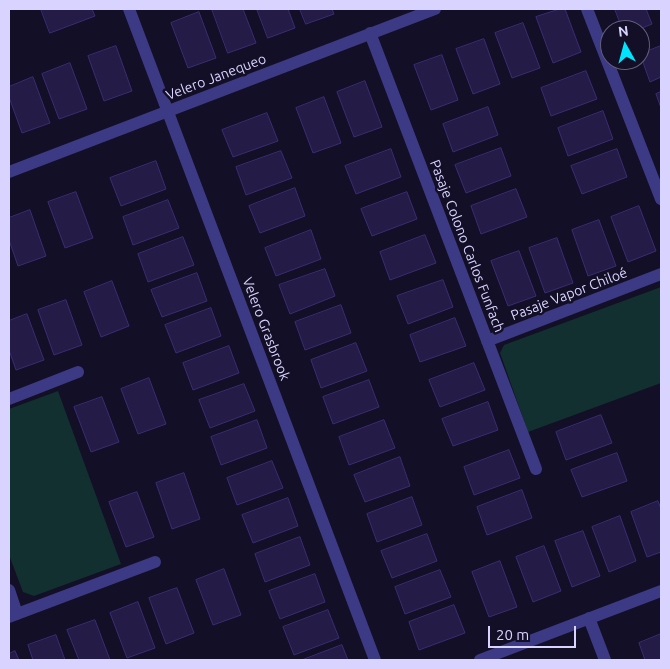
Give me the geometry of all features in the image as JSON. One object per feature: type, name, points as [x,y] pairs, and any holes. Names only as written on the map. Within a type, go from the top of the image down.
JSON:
[{"type":"street","name":"Velero Grasbrook","points":[[128,9],[376,660]]},
{"type":"street","name":"Velero Janequeo","points":[[9,172],[435,9]]},
{"type":"street","points":[[587,9],[661,199]]},
{"type":"street","name":"Pasaje Colono Carlos Funfach","points":[[370,34],[536,469]]},
{"type":"street","name":"Pasaje Vapor Chiloé","points":[[487,341],[661,274]]},
{"type":"street","points":[[9,399],[78,372]]},
{"type":"street","points":[[9,590],[13,616],[155,562]]},
{"type":"street","points":[[480,660],[661,591]]},
{"type":"street","points":[[589,618],[605,660]]},
{"type":"green space","points":[[661,287],[661,383],[528,432],[500,353],[504,345]]},
{"type":"green space","points":[[58,391],[121,564],[34,596],[23,592],[9,555],[9,409]]},
{"type":"building","points":[[41,9],[92,9],[95,16],[50,33]]},
{"type":"building","points":[[212,9],[243,9],[256,43],[228,53]]},
{"type":"building","points":[[257,9],[288,9],[295,28],[268,38]]},
{"type":"building","points":[[300,9],[332,9],[334,14],[306,24]]},
{"type":"building","points":[[565,9],[581,52],[553,63],[536,17]]},
{"type":"building","points":[[615,9],[646,9],[652,24],[650,25],[650,20],[619,20]]},
{"type":"building","points":[[199,12],[216,58],[188,68],[171,23]]},
{"type":"building","points":[[523,23],[540,68],[512,78],[495,33]]},
{"type":"building","points":[[484,39],[500,84],[473,94],[456,49]]},
{"type":"building","points":[[116,46],[132,91],[104,101],[88,56]]},
{"type":"building","points":[[661,46],[661,77],[650,82],[646,70],[650,70],[650,50]]},
{"type":"building","points":[[442,55],[458,100],[431,110],[414,65]]},
{"type":"building","points":[[70,63],[87,109],[59,119],[42,74]]},
{"type":"building","points":[[586,71],[597,99],[551,116],[541,88]]},
{"type":"building","points":[[33,77],[50,123],[22,133],[9,97],[9,87]]},
{"type":"building","points":[[365,81],[382,127],[354,137],[337,92]]},
{"type":"building","points":[[661,92],[661,108],[656,94]]},
{"type":"building","points":[[324,97],[341,143],[313,153],[296,108]]},
{"type":"building","points":[[488,107],[498,135],[453,152],[443,124]]},
{"type":"building","points":[[603,111],[613,139],[568,156],[558,128]]},
{"type":"building","points":[[267,113],[278,141],[233,157],[222,130]]},
{"type":"building","points":[[501,148],[511,176],[466,193],[455,165]]},
{"type":"building","points":[[391,149],[401,177],[356,194],[345,166]]},
{"type":"building","points":[[617,149],[627,177],[582,194],[571,166]]},
{"type":"building","points":[[281,151],[292,178],[246,195],[236,167]]},
{"type":"building","points":[[156,161],[166,189],[121,206],[110,178]]},
{"type":"building","points":[[295,188],[305,216],[260,233],[249,206]]},
{"type":"building","points":[[516,189],[527,217],[481,234],[471,206]]},
{"type":"building","points":[[76,192],[93,238],[65,248],[48,202]]},
{"type":"building","points":[[407,192],[417,219],[372,236],[361,209]]},
{"type":"building","points":[[168,200],[179,228],[133,245],[123,217]]},
{"type":"building","points":[[639,206],[656,251],[628,262],[611,217]]},
{"type":"building","points":[[30,210],[46,256],[18,266],[9,240],[9,218]]},
{"type":"building","points":[[599,220],[616,266],[588,276],[572,230]]},
{"type":"building","points":[[311,230],[321,259],[276,276],[265,248]]},
{"type":"building","points":[[425,235],[436,263],[390,280],[380,252]]},
{"type":"building","points":[[183,237],[194,265],[148,282],[138,254]]},
{"type":"building","points":[[557,238],[573,283],[545,293],[529,248]]},
{"type":"building","points":[[519,251],[536,296],[508,306],[491,261]]},
{"type":"building","points":[[325,269],[335,296],[290,314],[279,285]]},
{"type":"building","points":[[197,273],[207,301],[162,317],[151,290]]},
{"type":"building","points":[[443,280],[453,307],[408,324],[397,296]]},
{"type":"building","points":[[112,281],[129,326],[101,337],[84,292]]},
{"type":"building","points":[[66,300],[82,345],[54,355],[38,310]]},
{"type":"building","points":[[341,305],[351,333],[305,350],[295,322]]},
{"type":"building","points":[[211,308],[221,336],[176,353],[165,325]]},
{"type":"building","points":[[27,314],[44,360],[16,370],[9,350],[9,321]]},
{"type":"building","points":[[455,318],[466,346],[420,362],[410,335]]},
{"type":"building","points":[[356,343],[367,371],[321,388],[311,360]]},
{"type":"building","points":[[229,346],[239,373],[193,390],[183,363]]},
{"type":"building","points":[[474,363],[485,390],[440,407],[429,380]]},
{"type":"building","points":[[149,378],[166,424],[138,434],[121,389]]},
{"type":"building","points":[[369,380],[379,407],[333,424],[323,397]]},
{"type":"building","points":[[244,384],[255,411],[210,428],[199,400]]},
{"type":"building","points":[[102,397],[119,442],[91,452],[74,407]]},
{"type":"building","points":[[488,402],[498,430],[453,446],[442,419]]},
{"type":"building","points":[[601,415],[612,443],[566,460],[556,432]]},
{"type":"building","points":[[257,420],[267,448],[221,465],[211,437]]},
{"type":"building","points":[[384,420],[395,448],[349,465],[339,437]]},
{"type":"building","points":[[509,450],[520,478],[474,495],[464,467]]},
{"type":"building","points":[[617,453],[627,481],[582,497],[571,470]]},
{"type":"building","points":[[400,457],[410,486],[365,502],[354,475]]},
{"type":"building","points":[[272,461],[283,488],[237,505],[227,478]]},
{"type":"building","points":[[184,473],[200,519],[172,529],[156,483]]},
{"type":"building","points":[[522,490],[532,518],[487,535],[477,507]]},
{"type":"building","points":[[137,492],[154,537],[126,547],[109,502]]},
{"type":"building","points":[[412,497],[422,525],[377,542],[367,514]]},
{"type":"building","points":[[288,498],[298,526],[253,543],[242,515]]},
{"type":"building","points":[[658,501],[661,509],[661,552],[647,557],[631,512]]},
{"type":"building","points":[[620,516],[636,561],[609,572],[592,527]]},
{"type":"building","points":[[583,531],[600,576],[572,587],[555,541]]},
{"type":"building","points":[[427,534],[437,561],[392,578],[381,551]]},
{"type":"building","points":[[300,537],[310,565],[265,582],[255,554]]},
{"type":"building","points":[[544,546],[561,591],[533,602],[516,557]]},
{"type":"building","points":[[500,561],[517,607],[489,617],[472,572]]},
{"type":"building","points":[[224,569],[241,615],[213,625],[196,580]]},
{"type":"building","points":[[440,570],[451,597],[405,614],[395,587]]},
{"type":"building","points":[[315,574],[325,602],[280,619],[269,591]]},
{"type":"building","points":[[177,588],[194,633],[166,644],[149,598]]},
{"type":"building","points":[[138,602],[155,648],[127,658],[110,613]]},
{"type":"building","points":[[454,605],[465,633],[419,650],[409,622]]},
{"type":"building","points":[[328,610],[339,638],[294,655],[283,627]]},
{"type":"building","points":[[95,620],[110,660],[79,660],[67,630]]},
{"type":"building","points":[[661,634],[661,660],[645,660],[639,643]]},
{"type":"building","points":[[56,635],[65,660],[33,660],[28,645]]},
{"type":"building","points":[[342,645],[348,660],[302,660]]},
{"type":"building","points":[[15,651],[19,660],[9,660],[9,654]]}]
